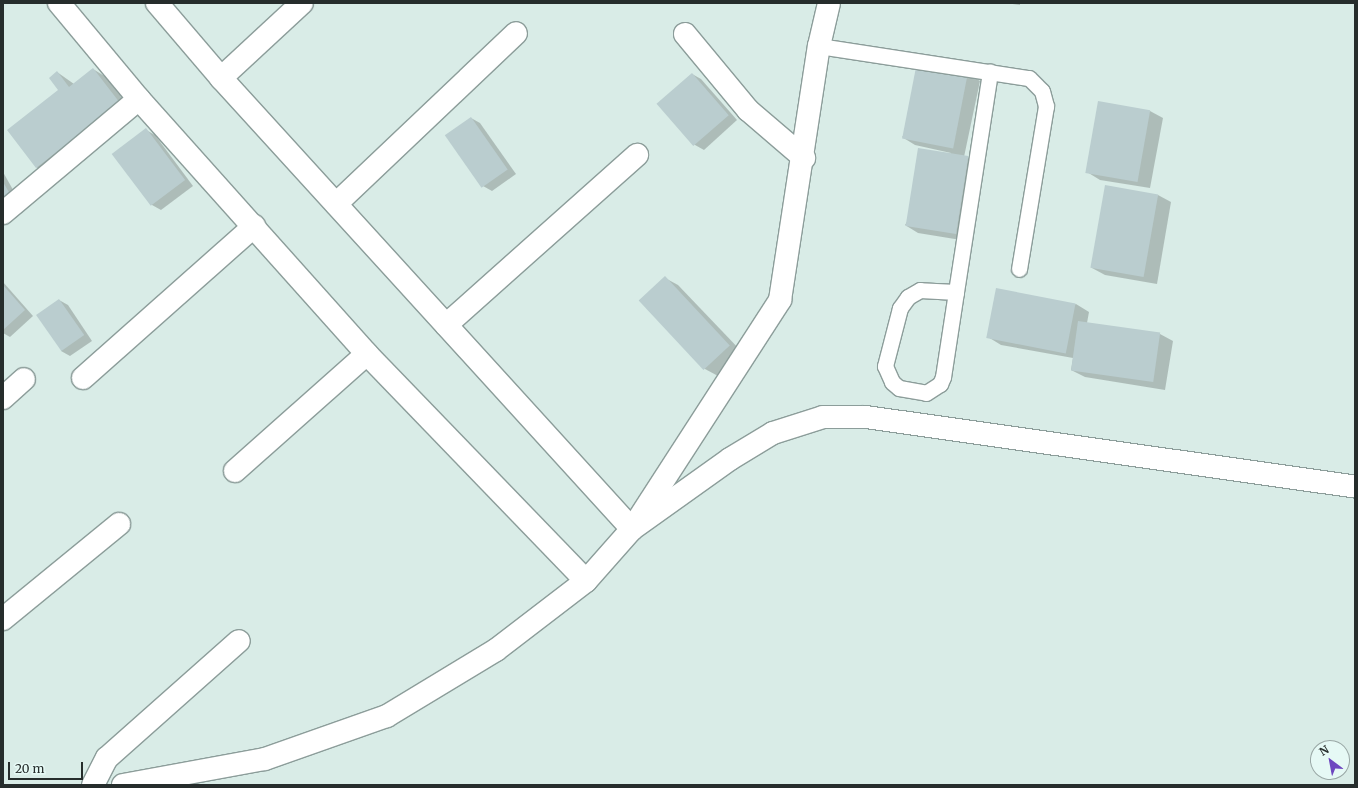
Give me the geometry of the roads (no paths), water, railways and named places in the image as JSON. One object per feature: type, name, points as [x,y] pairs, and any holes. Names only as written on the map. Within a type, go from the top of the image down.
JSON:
[{"type":"street","points":[[59,3],[139,99],[367,354],[586,581]]},
{"type":"street","points":[[157,3],[221,78],[632,529]]},
{"type":"street","points":[[221,78],[302,3]]},
{"type":"street","points":[[123,785],[265,759],[387,716],[496,650],[586,581],[632,529],[780,300],[804,158],[819,46],[829,3]]},
{"type":"street","points":[[336,204],[516,33]]},
{"type":"street","points":[[685,34],[748,110],[804,158]]},
{"type":"street","points":[[3,213],[139,99]]},
{"type":"street","points":[[446,325],[637,155]]},
{"type":"street","points":[[83,378],[254,226]]},
{"type":"street","points":[[236,471],[367,354]]},
{"type":"street","points":[[3,398],[24,379]]},
{"type":"street","points":[[632,529],[730,459],[773,433],[823,418],[866,418],[1355,487]]},
{"type":"street","points":[[3,619],[119,524]]},
{"type":"street","points":[[93,785],[107,758],[239,641]]},
{"type":"lane","points":[[819,46],[1030,78],[1042,91],[1046,106],[1019,269]]},
{"type":"lane","points":[[956,292],[920,290],[908,297],[900,308],[885,366],[892,382],[899,388],[926,393],[940,384],[944,377],[990,72]]}]
